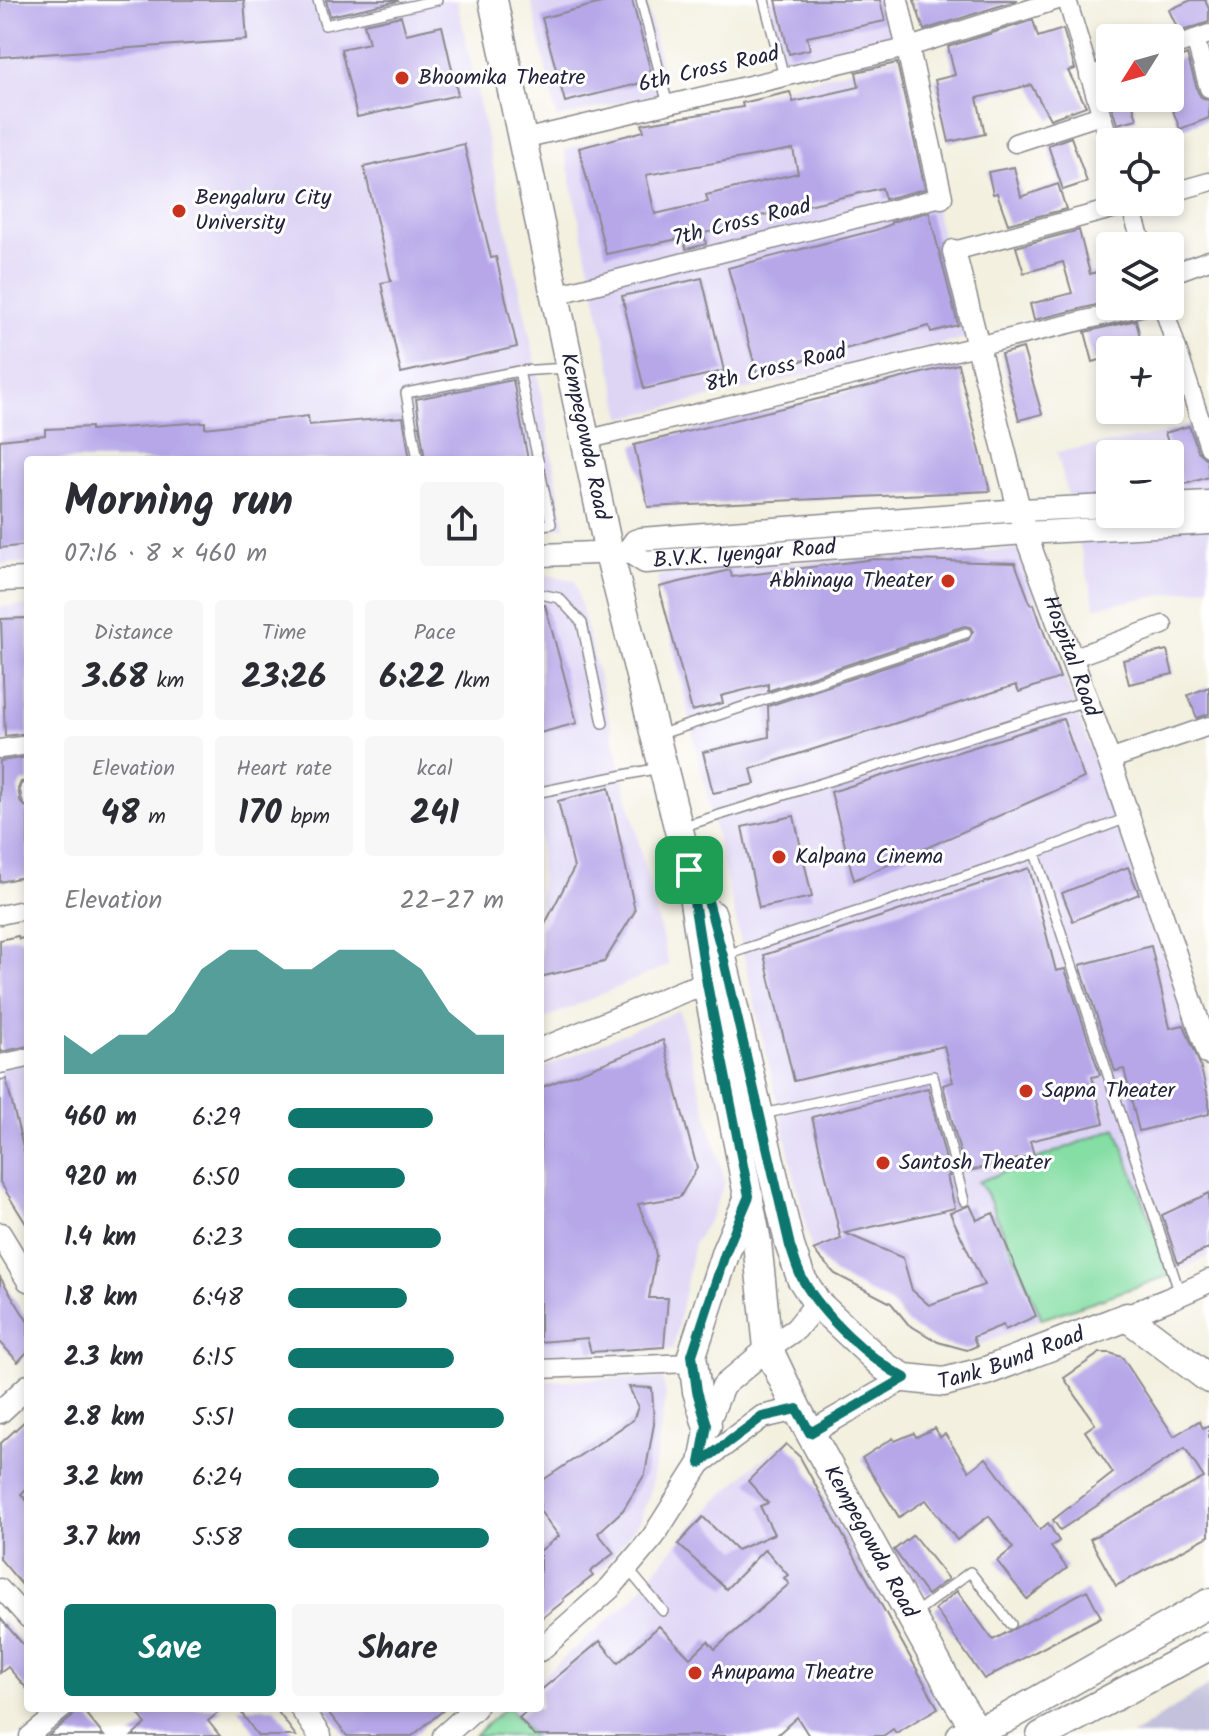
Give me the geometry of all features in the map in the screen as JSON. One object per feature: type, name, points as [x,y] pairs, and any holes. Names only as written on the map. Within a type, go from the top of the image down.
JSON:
[{"type":"main road","name":"Kempegowda Road","points":[[493,0],[585,440],[619,552],[655,736],[689,870],[707,984],[757,1242],[768,1348],[804,1421],[956,1698],[972,1734]]},
{"type":"main road","name":"Kempegowda Road","points":[[689,870],[703,883],[723,956],[790,1246],[801,1278],[817,1303]]},
{"type":"main road","points":[[707,1425],[691,1363],[726,1251],[749,1196]]},
{"type":"main road","name":"Tank Bund Road","points":[[817,1303],[885,1367],[905,1378],[944,1382],[1127,1317]]},
{"type":"main road","points":[[1127,1317],[1209,1379]]},
{"type":"main road","points":[[972,1734],[1205,1616]]},
{"type":"main road","points":[[1041,1736],[1209,1646]]},
{"type":"street","points":[[897,0],[941,197]]},
{"type":"street","name":"6th Cross Road","points":[[523,139],[906,48],[1058,0]]},
{"type":"street","points":[[1067,0],[1105,128]]},
{"type":"street","points":[[1202,37],[1209,88]]},
{"type":"street","points":[[1089,76],[1096,74]]},
{"type":"street","points":[[1015,143],[1101,115]]},
{"type":"street","points":[[1184,189],[1209,182]]},
{"type":"street","name":"7th Cross Road","points":[[555,295],[941,197]]},
{"type":"street","points":[[954,251],[1096,213]]},
{"type":"street","name":"Hospital Road","points":[[954,251],[1025,533],[1109,760],[1209,1054]]},
{"type":"street","points":[[1184,269],[1209,260]]},
{"type":"street","name":"8th Cross Road","points":[[585,440],[1096,317]]},
{"type":"street","points":[[1168,320],[1209,447]]},
{"type":"street","points":[[1184,503],[1209,502]]},
{"type":"street","name":"B.V.K. Iyengar Road","points":[[619,552],[641,539],[1096,507]]},
{"type":"street","name":"B.V.K. Iyengar Road","points":[[619,552],[645,562],[1025,533],[1209,523]]},
{"type":"street","points":[[544,555],[619,552]]},
{"type":"street","points":[[0,580],[24,579]]},
{"type":"street","points":[[1072,658],[1163,625]]},
{"type":"street","points":[[1109,760],[1209,726]]},
{"type":"street","points":[[0,749],[24,746]]},
{"type":"street","points":[[0,915],[24,910]]},
{"type":"street","points":[[544,1048],[707,984]]},
{"type":"street","points":[[0,1064],[24,1059]]},
{"type":"street","points":[[0,1234],[21,1255]]},
{"type":"street","points":[[1127,1317],[1158,1302],[1181,1296],[1209,1281]]},
{"type":"street","points":[[700,1463],[707,1425],[723,1386],[796,1329],[817,1303]]},
{"type":"street","points":[[544,1369],[691,1363]]},
{"type":"street","points":[[544,1646],[628,1569],[700,1463],[762,1417],[804,1421],[905,1378]]},
{"type":"street","points":[[0,1412],[24,1390]]},
{"type":"street","points":[[0,1588],[24,1615]]},
{"type":"street","points":[[29,1736],[59,1712]]},
{"type":"street","points":[[304,1712],[320,1736]]},
{"type":"street","points":[[444,1736],[471,1712]]},
{"type":"lane","points":[[318,0],[325,25],[437,0]]},
{"type":"lane","points":[[641,0],[668,105]]},
{"type":"lane","points":[[764,0],[784,77]]},
{"type":"lane","points":[[417,456],[406,393],[519,371],[570,367]]},
{"type":"lane","points":[[519,371],[537,456]]},
{"type":"lane","points":[[544,490],[551,524],[544,525]]},
{"type":"lane","points":[[544,595],[559,598],[582,623],[603,723]]},
{"type":"lane","points":[[655,736],[966,633]]},
{"type":"lane","points":[[678,828],[1086,701]]},
{"type":"lane","points":[[544,791],[663,767]]},
{"type":"lane","points":[[723,956],[1035,853],[1127,818]]},
{"type":"lane","points":[[1035,853],[1181,1296]]},
{"type":"lane","points":[[760,1115],[933,1076],[964,1201]]},
{"type":"lane","points":[[628,1569],[663,1611]]},
{"type":"lane","points":[[912,1615],[970,1572],[1011,1624]]},
{"type":"shaded area","name":"Bengaluru City University","points":[[0,0],[457,0],[535,359],[565,527],[544,530],[544,456],[24,456],[24,563],[0,564]]},
{"type":"shaded area","points":[[531,0],[646,0],[667,91],[557,118]]},
{"type":"shaded area","points":[[767,0],[886,0],[893,36],[782,65]]},
{"type":"shaded area","points":[[898,56],[967,338],[622,418],[564,150]]},
{"type":"shaded area","points":[[1209,426],[1209,587],[1095,607],[1057,452],[1096,445],[1096,528],[1184,528],[1184,440],[1127,440]]},
{"type":"shaded area","points":[[1018,549],[1209,1078],[1209,1256],[1171,1275],[979,1182],[1042,1319],[966,1351],[938,1343],[908,1325],[890,1304],[833,1274],[811,1248],[657,578],[670,571]]},
{"type":"shaded area","points":[[544,575],[575,580],[669,965],[544,1019]]},
{"type":"shaded area","points":[[24,605],[24,739],[0,742],[0,607]]},
{"type":"shaded area","points":[[679,1010],[725,1182],[711,1217],[694,1243],[673,1350],[544,1355],[544,1067]]},
{"type":"shaded area","points":[[24,1063],[24,1225],[0,1186],[0,1069]]},
{"type":"shaded area","points":[[663,1379],[666,1395],[650,1493],[640,1520],[603,1568],[544,1620],[544,1381]]},
{"type":"shaded area","points":[[786,1442],[800,1455],[940,1708],[895,1736],[533,1736],[512,1712],[544,1712],[544,1675],[634,1598],[676,1544],[758,1462]]},
{"type":"shaded area","points":[[1209,1685],[1209,1736],[1131,1736]]},
{"type":"green space","points":[[1116,1128],[1171,1275],[1042,1319],[986,1192],[978,1182]]},
{"type":"green space","points":[[501,1712],[512,1712],[533,1736],[474,1736]]},
{"type":"building","points":[[0,0],[244,0],[247,40],[0,57]]},
{"type":"building","points":[[326,0],[397,0],[398,1],[330,16]]},
{"type":"building","points":[[613,0],[632,0],[653,80],[565,102],[542,18]]},
{"type":"building","points":[[776,0],[880,0],[885,21],[807,37],[810,49],[789,54]]},
{"type":"building","points":[[914,0],[1018,0],[924,30]]},
{"type":"building","points":[[1191,0],[1205,0],[1209,22],[1184,30],[1184,24],[1175,24],[1169,10]]},
{"type":"building","points":[[401,16],[406,34],[442,26],[458,95],[357,117],[341,49],[369,43],[364,24]]},
{"type":"building","points":[[1033,20],[1038,37],[1063,29],[1075,69],[1068,71],[1086,106],[1050,119],[1031,85],[977,98],[985,134],[949,142],[935,80],[955,75],[948,47]]},
{"type":"building","points":[[1187,55],[1198,92],[1209,100],[1209,118],[1180,128],[1173,112],[1184,112],[1184,56]]},
{"type":"building","points":[[897,63],[925,189],[885,199],[882,188],[756,217],[756,221],[704,233],[706,244],[686,249],[683,238],[606,254],[579,148],[644,131],[642,124],[743,107],[742,103],[790,92],[793,102],[859,87],[856,72]],"holes":[[[793,149],[798,173],[706,195],[708,202],[655,214],[646,175]]]},
{"type":"building","points":[[1113,112],[1135,112],[1137,119],[1117,124]]},
{"type":"building","points":[[1071,137],[1087,182],[1063,190],[1048,145]]},
{"type":"building","points":[[464,144],[491,258],[496,257],[517,347],[401,373],[381,283],[391,281],[364,167]]},
{"type":"building","points":[[1014,167],[1021,197],[1058,184],[1066,209],[1008,224],[997,193],[993,194],[988,172]]},
{"type":"building","points":[[929,212],[958,325],[931,332],[929,326],[757,373],[728,268],[876,230],[891,222]]},
{"type":"building","points":[[1079,230],[1090,274],[1096,272],[1096,305],[1034,320],[1030,304],[1072,293],[1063,262],[1024,273],[1016,247]]},
{"type":"building","points":[[702,278],[724,371],[644,389],[622,296]]},
{"type":"building","points":[[1136,320],[1140,336],[1096,336],[1096,361],[1093,362],[1085,332]]},
{"type":"building","points":[[1023,348],[1042,414],[1019,420],[1001,354]]},
{"type":"building","points":[[958,364],[990,491],[648,507],[634,445]]},
{"type":"building","points":[[513,380],[527,456],[424,456],[416,399]]},
{"type":"building","points":[[308,416],[309,425],[403,417],[409,456],[24,456],[24,545],[0,548],[0,440],[45,435],[45,429],[91,427],[91,430],[205,422],[205,428]]},
{"type":"building","points":[[1189,426],[1198,451],[1207,459],[1209,477],[1184,484],[1184,440],[1167,440],[1165,433]]},
{"type":"building","points":[[875,559],[1015,563],[1031,605],[1034,604],[1060,678],[1019,692],[1016,685],[751,769],[755,784],[713,793],[703,752],[769,737],[768,706],[968,640],[973,631],[964,626],[768,691],[768,684],[721,696],[723,703],[692,711],[659,587],[730,570],[732,577]]},
{"type":"building","points":[[544,605],[577,723],[544,732]]},
{"type":"building","points":[[24,618],[24,734],[5,736],[1,619]]},
{"type":"building","points":[[1167,650],[1173,674],[1129,684],[1123,660]]},
{"type":"building","points":[[1209,687],[1209,714],[1197,718],[1188,695]]},
{"type":"building","points":[[1063,719],[1084,778],[854,880],[831,792]]},
{"type":"building","points":[[24,758],[24,782],[18,789],[24,805],[24,877],[0,882],[0,761]]},
{"type":"building","points":[[609,788],[635,911],[604,962],[544,976],[544,926],[574,868],[558,801]]},
{"type":"building","points":[[794,816],[812,897],[759,908],[742,827]]},
{"type":"building","points":[[1128,867],[1139,894],[1073,921],[1062,893]]},
{"type":"building","points":[[1029,868],[1056,971],[1065,969],[1100,1075],[1092,1077],[1104,1123],[1030,1141],[1034,1155],[965,1172],[943,1085],[953,1082],[944,1046],[794,1081],[764,955]]},
{"type":"building","points":[[18,936],[19,939],[24,938],[24,1047],[1,1052],[0,940]]},
{"type":"building","points":[[1151,946],[1170,1028],[1184,1025],[1200,1065],[1209,1100],[1209,1114],[1139,1131],[1124,1069],[1115,1071],[1080,965]]},
{"type":"building","points":[[663,1040],[697,1168],[680,1197],[638,1204],[656,1256],[649,1298],[668,1298],[664,1347],[591,1352],[587,1338],[544,1342],[544,1086]]},
{"type":"building","points":[[6,1079],[24,1151],[24,1221],[0,1182],[0,1080]]},
{"type":"building","points":[[928,1088],[955,1208],[845,1233],[903,1258],[912,1290],[929,1305],[984,1285],[950,1213],[970,1205],[977,1220],[993,1213],[1036,1316],[1005,1330],[1003,1325],[973,1337],[977,1346],[967,1350],[938,1342],[908,1324],[891,1303],[835,1274],[813,1250],[841,1239],[812,1117]]},
{"type":"building","points":[[1209,1193],[1209,1248],[1178,1263],[1162,1215]]},
{"type":"building","points":[[0,1277],[24,1316],[24,1355],[18,1362],[0,1342]]},
{"type":"building","points":[[1100,1353],[1122,1357],[1174,1436],[1199,1421],[1203,1428],[1209,1425],[1209,1536],[1116,1586],[1090,1539],[1204,1478],[1185,1448],[1060,1530],[1053,1520],[1113,1473],[1085,1431],[1095,1424],[1064,1378]]},
{"type":"building","points":[[629,1387],[652,1388],[654,1424],[645,1474],[623,1510],[598,1533],[614,1553],[590,1572],[593,1576],[544,1617],[544,1548],[559,1536],[544,1516],[544,1479],[633,1420],[638,1407]]},
{"type":"building","points":[[24,1422],[24,1491],[21,1494],[24,1497],[24,1587],[0,1559],[0,1444]]},
{"type":"building","points":[[935,1428],[940,1437],[945,1434],[969,1471],[986,1458],[1040,1530],[1048,1523],[1059,1541],[1051,1547],[1067,1568],[1027,1599],[997,1561],[1013,1548],[989,1516],[957,1540],[926,1500],[899,1517],[862,1458],[893,1438],[895,1441],[914,1433],[916,1437]]},
{"type":"building","points":[[786,1444],[800,1457],[938,1708],[896,1733],[893,1729],[883,1736],[809,1736],[797,1717],[776,1736],[534,1736],[519,1718],[526,1712],[544,1712],[544,1688],[600,1641],[618,1663],[659,1626],[690,1658],[708,1641],[715,1649],[789,1584],[784,1578],[788,1575],[765,1549],[726,1589],[678,1544],[703,1517],[737,1550],[774,1534],[760,1506],[768,1503],[748,1481]]},
{"type":"building","points":[[913,1535],[948,1579],[927,1595],[894,1550]]},
{"type":"building","points":[[1087,1590],[1101,1617],[984,1679],[935,1609],[957,1591],[993,1640]]},
{"type":"building","points":[[0,1618],[24,1645],[24,1685],[8,1667],[0,1673]]},
{"type":"building","points":[[74,1712],[84,1712],[104,1736],[48,1736]]},
{"type":"building","points":[[137,1712],[219,1712],[208,1721],[220,1736],[132,1736],[146,1724]]},
{"type":"building","points":[[241,1712],[278,1712],[296,1736],[258,1736]]},
{"type":"building","points":[[328,1712],[441,1712],[412,1736],[347,1736]]},
{"type":"place","name":"Bhoomika Theatre","points":[[402,78]]},
{"type":"place","name":"Bengaluru City University","points":[[179,211]]},
{"type":"place","name":"Abhinaya Theater","points":[[948,581]]},
{"type":"place","name":"Kalpana Cinema","points":[[779,857]]},
{"type":"place","name":"Sapna Theater","points":[[1026,1091]]},
{"type":"place","name":"Santosh Theater","points":[[883,1163]]},
{"type":"place","name":"Anupama Theatre","points":[[695,1673]]},
{"type":"route","points":[[689,870],[703,883],[723,956],[790,1246],[801,1278],[817,1303],[870,1354],[905,1378],[810,1433],[797,1409],[762,1417],[700,1463],[707,1425],[691,1363],[692,1355],[726,1251],[749,1196],[707,984],[689,870]]}]
